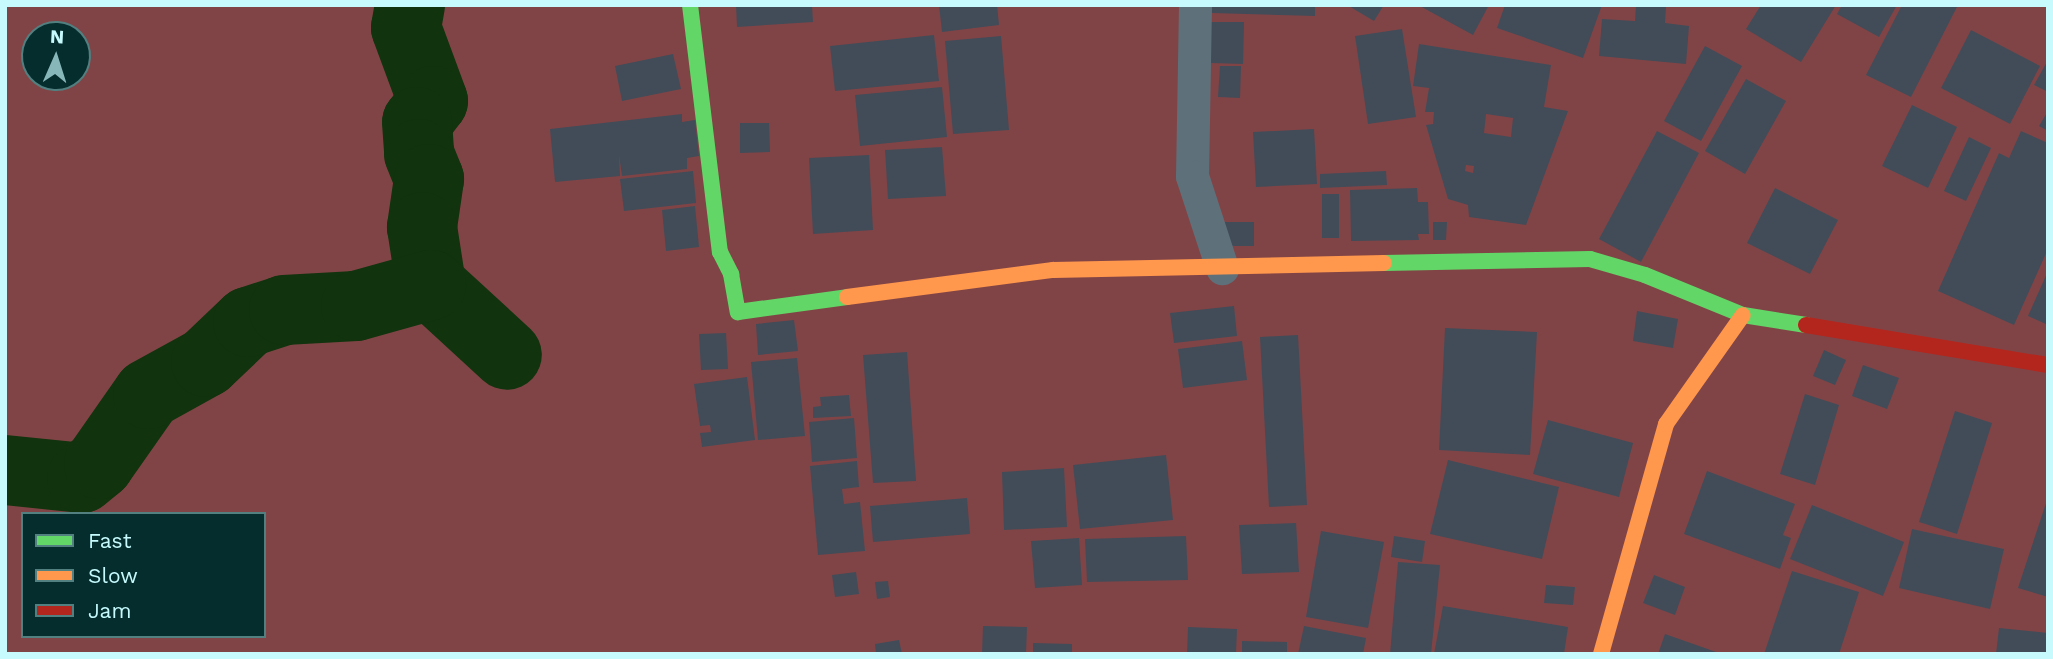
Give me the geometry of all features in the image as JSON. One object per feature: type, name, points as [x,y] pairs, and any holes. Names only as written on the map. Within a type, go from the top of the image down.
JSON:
[{"type":"street","points":[[690,5],[720,252],[731,274],[738,312],[1053,270],[1590,260],[1645,275],[1743,315],[2048,365]]},
{"type":"street","points":[[1195,5],[1192,176],[1222,268]]},
{"type":"street","points":[[1601,654],[1666,424],[1743,315]]},
{"type":"shaded area","points":[[5,5],[2048,5],[2048,654],[5,654]]},
{"type":"building","points":[[736,5],[812,5],[813,22],[737,27]]},
{"type":"building","points":[[939,5],[997,5],[999,25],[942,32]]},
{"type":"building","points":[[1212,5],[1315,5],[1315,16],[1211,13]]},
{"type":"building","points":[[1347,5],[1384,5],[1374,21]]},
{"type":"building","points":[[1418,5],[1489,5],[1473,35]]},
{"type":"building","points":[[1505,5],[1602,5],[1583,58],[1497,28]]},
{"type":"building","points":[[1636,5],[1666,6],[1665,23],[1689,26],[1686,64],[1599,56],[1602,19],[1635,21]]},
{"type":"building","points":[[1761,5],[1836,5],[1801,62],[1746,29]]},
{"type":"building","points":[[1842,5],[1897,5],[1879,37],[1837,14]]},
{"type":"building","points":[[1902,5],[1958,5],[1911,97],[1866,75]]},
{"type":"building","points":[[1210,22],[1244,22],[1243,64],[1210,63]]},
{"type":"building","points":[[1402,29],[1416,117],[1368,124],[1355,36]]},
{"type":"building","points":[[1971,30],[2040,66],[2010,124],[1941,88]]},
{"type":"building","points":[[934,35],[939,81],[835,91],[830,46]]},
{"type":"building","points":[[1001,36],[1009,130],[953,134],[945,41]]},
{"type":"building","points":[[1419,44],[1551,65],[1544,107],[1568,111],[1526,225],[1469,217],[1468,205],[1448,199],[1426,125],[1433,124],[1434,112],[1425,112],[1429,88],[1413,86]],"holes":[[[1486,114],[1513,118],[1511,137],[1484,133]],[[1466,165],[1474,166],[1473,173],[1465,171]]]},
{"type":"building","points":[[1705,46],[1742,66],[1701,141],[1664,121]]},
{"type":"building","points":[[673,54],[681,89],[622,101],[615,66]]},
{"type":"building","points":[[2048,60],[2048,92],[2034,85]]},
{"type":"building","points":[[1220,66],[1241,66],[1240,98],[1218,97]]},
{"type":"building","points":[[1746,79],[1786,101],[1745,174],[1705,151]]},
{"type":"building","points":[[942,87],[947,137],[860,146],[855,95]]},
{"type":"building","points":[[1912,105],[1957,127],[1928,188],[1882,166]]},
{"type":"building","points":[[2048,111],[2048,131],[2039,126]]},
{"type":"building","points":[[682,114],[682,122],[695,120],[699,156],[687,158],[687,169],[622,176],[619,155],[620,176],[555,182],[550,129]]},
{"type":"building","points":[[740,123],[769,123],[770,152],[740,153]]},
{"type":"building","points":[[1314,129],[1317,184],[1256,187],[1253,132]]},
{"type":"building","points":[[1657,131],[1699,153],[1641,262],[1599,239]]},
{"type":"building","points":[[2021,131],[2048,143],[2048,249],[2014,325],[1938,291],[1999,153],[2009,158]]},
{"type":"building","points":[[1969,137],[1991,148],[1966,201],[1944,191]]},
{"type":"building","points":[[942,147],[946,196],[888,199],[885,150]]},
{"type":"building","points":[[869,155],[873,230],[813,234],[809,158]]},
{"type":"building","points":[[693,171],[696,203],[624,211],[620,179]]},
{"type":"building","points":[[1386,171],[1387,185],[1320,188],[1320,174]]},
{"type":"building","points":[[1417,188],[1418,202],[1428,202],[1429,234],[1418,234],[1419,240],[1351,241],[1350,190]]},
{"type":"building","points":[[1775,188],[1838,220],[1810,274],[1747,243]]},
{"type":"building","points":[[1322,194],[1339,194],[1339,238],[1322,238]]},
{"type":"building","points":[[695,206],[699,247],[666,251],[662,210]]},
{"type":"building","points":[[1217,222],[1254,222],[1254,246],[1216,246]]},
{"type":"building","points":[[1433,222],[1447,222],[1446,240],[1433,240]]},
{"type":"building","points":[[2048,271],[2048,325],[2028,316]]},
{"type":"building","points":[[1234,306],[1237,336],[1174,343],[1170,313]]},
{"type":"building","points":[[1637,311],[1678,319],[1673,348],[1633,341]]},
{"type":"building","points":[[794,320],[798,351],[758,355],[756,324]]},
{"type":"building","points":[[1445,328],[1537,332],[1530,455],[1439,450]]},
{"type":"building","points":[[726,333],[728,369],[701,370],[699,334]]},
{"type":"building","points":[[1298,335],[1307,505],[1269,507],[1260,337]]},
{"type":"building","points":[[1242,341],[1247,380],[1183,388],[1178,349]]},
{"type":"building","points":[[1824,350],[1846,360],[1835,385],[1813,376]]},
{"type":"building","points":[[907,352],[916,481],[873,483],[863,355]]},
{"type":"building","points":[[797,358],[805,436],[758,440],[751,362]]},
{"type":"building","points":[[1863,365],[1899,378],[1887,409],[1852,396]]},
{"type":"building","points":[[747,377],[755,440],[702,447],[700,433],[711,432],[710,425],[700,426],[694,384]]},
{"type":"building","points":[[1805,394],[1839,405],[1815,485],[1780,474]]},
{"type":"building","points":[[849,395],[851,416],[813,418],[813,407],[821,406],[820,397]]},
{"type":"building","points":[[1955,411],[1992,423],[1957,534],[1919,522]]},
{"type":"building","points":[[854,418],[857,458],[812,462],[809,422]]},
{"type":"building","points":[[1548,420],[1633,443],[1619,497],[1533,474]]},
{"type":"building","points":[[1166,455],[1173,520],[1080,529],[1073,465]]},
{"type":"building","points":[[1448,460],[1559,487],[1542,559],[1430,534]]},
{"type":"building","points":[[857,461],[859,487],[842,489],[844,504],[860,502],[865,551],[818,555],[810,466]]},
{"type":"building","points":[[1064,468],[1067,527],[1004,530],[1002,472]]},
{"type":"building","points":[[1707,471],[1795,504],[1783,535],[1791,538],[1780,569],[1684,534]]},
{"type":"building","points":[[2048,497],[2048,597],[2018,588]]},
{"type":"building","points":[[967,498],[970,534],[873,542],[870,506]]},
{"type":"building","points":[[1812,505],[1904,542],[1883,596],[1790,559]]},
{"type":"building","points":[[1296,523],[1299,572],[1242,574],[1239,525]]},
{"type":"building","points":[[1912,529],[2004,549],[1990,609],[1899,588]]},
{"type":"building","points":[[1321,531],[1384,542],[1368,628],[1306,617]]},
{"type":"building","points":[[1186,536],[1188,580],[1087,582],[1085,539]]},
{"type":"building","points":[[1394,536],[1425,541],[1422,562],[1391,557]]},
{"type":"building","points":[[1079,538],[1082,585],[1035,588],[1031,541]]},
{"type":"building","points":[[1398,562],[1440,565],[1431,654],[1390,654]]},
{"type":"building","points":[[1792,571],[1859,592],[1839,654],[1764,654]]},
{"type":"building","points":[[856,572],[859,594],[835,597],[832,575]]},
{"type":"building","points":[[1654,575],[1685,587],[1675,615],[1643,603]]},
{"type":"building","points":[[888,581],[890,597],[877,599],[875,582]]},
{"type":"building","points":[[1546,585],[1575,587],[1573,605],[1544,603]]},
{"type":"building","points":[[1443,606],[1568,627],[1564,654],[1434,654]]},
{"type":"building","points":[[983,626],[1027,627],[1026,654],[982,654]]},
{"type":"building","points":[[1304,626],[1366,638],[1363,654],[1298,654]]},
{"type":"building","points":[[1188,627],[1237,629],[1236,654],[1187,654]]},
{"type":"building","points":[[1999,628],[2048,633],[2048,654],[1996,654]]},
{"type":"building","points":[[1665,634],[1719,653],[1719,654],[1658,654]]},
{"type":"building","points":[[899,640],[902,654],[876,654],[875,644]]},
{"type":"building","points":[[1242,641],[1287,642],[1287,654],[1242,654]]},
{"type":"building","points":[[1033,643],[1072,644],[1072,654],[1033,654]]},
{"type":"waterway","points":[[410,5],[406,28],[433,101],[417,122],[419,154],[429,179],[422,227],[431,285],[507,355]]},
{"type":"waterway","points":[[5,470],[82,478],[99,464],[148,394],[206,362],[248,322],[284,310],[356,306],[431,285]]},
{"type":"traffic: fast","points":[[690,5],[720,252],[731,274],[738,312],[847,297]]},
{"type":"traffic: fast","points":[[1384,263],[1590,259],[1645,275],[1743,315],[1806,325]]},
{"type":"traffic: slow","points":[[847,297],[1053,270],[1384,263]]},
{"type":"traffic: slow","points":[[1601,654],[1666,424],[1743,315]]},
{"type":"traffic: jam","points":[[1806,325],[2048,365]]}]
